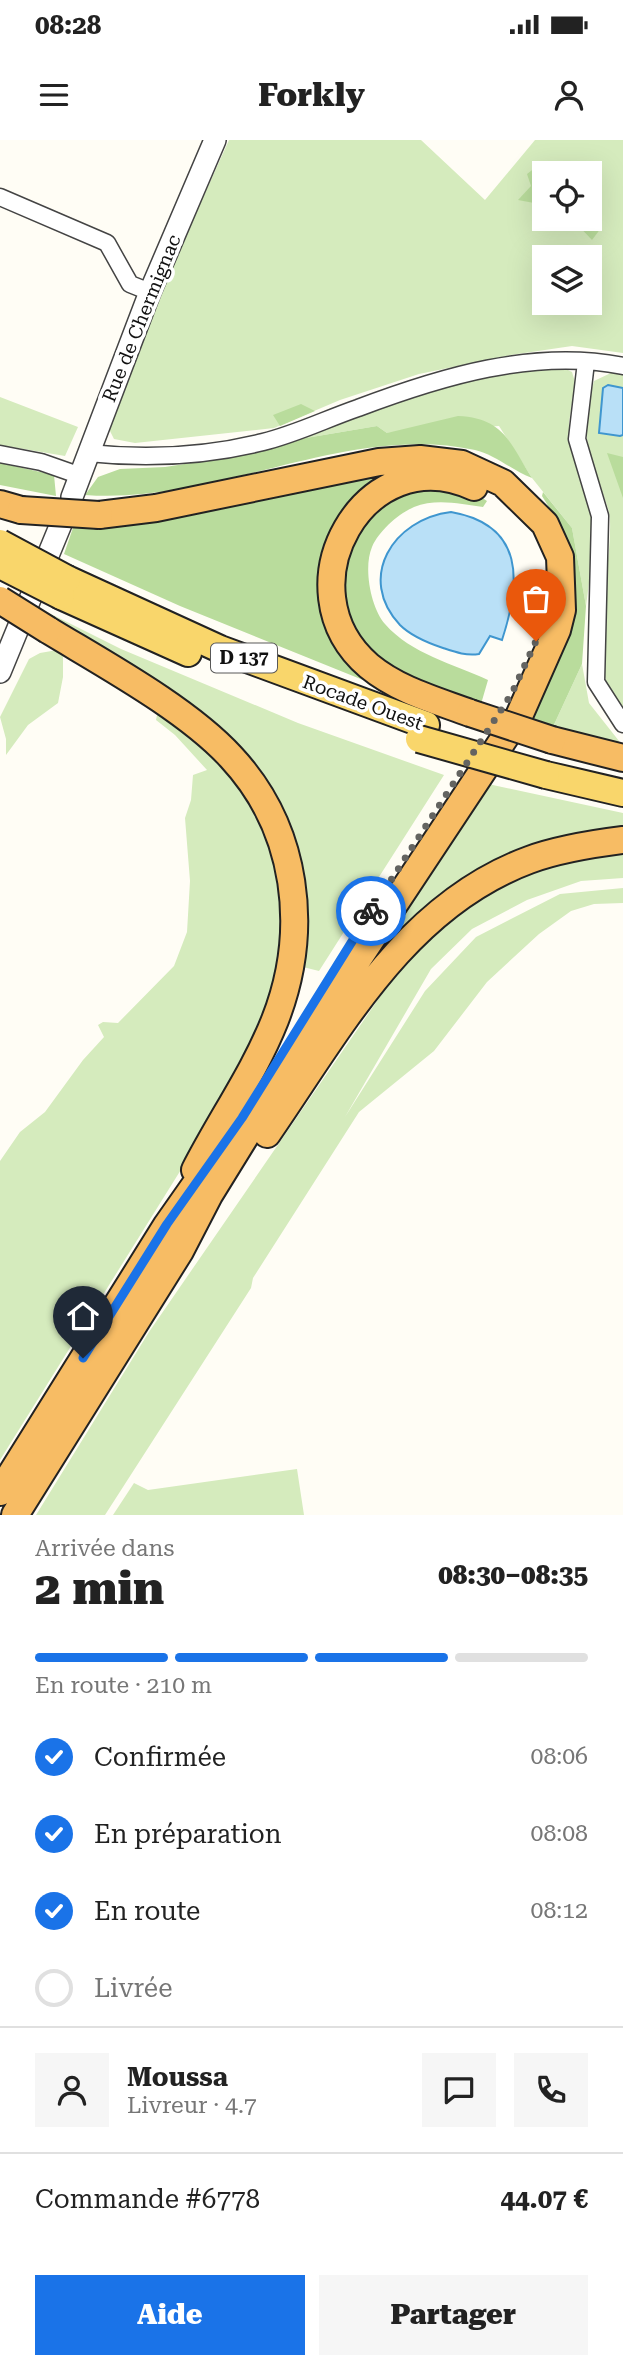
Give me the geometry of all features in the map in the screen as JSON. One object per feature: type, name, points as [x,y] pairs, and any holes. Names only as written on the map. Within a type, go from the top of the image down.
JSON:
[{"type":"highway","points":[[11,507],[99,515],[156,508],[379,462],[420,459],[462,464],[484,472],[516,492],[545,523],[553,538],[562,570],[562,610],[557,630],[519,716],[383,918],[209,1195],[180,1251],[15,1515]]},
{"type":"highway","points":[[0,1492],[167,1224],[242,1118],[313,1001],[472,756],[529,660],[547,604],[546,566],[528,527],[511,508],[469,484],[440,479],[400,484],[369,501],[346,527],[333,562],[332,598],[346,639],[369,666],[418,694],[549,758],[623,758]]},
{"type":"highway","points":[[0,600],[132,681],[230,756],[268,808],[289,865],[295,898],[296,934],[291,971],[276,1017],[259,1057],[212,1137],[167,1224]]},
{"type":"highway","points":[[180,1251],[220,1200],[364,993],[401,948],[443,908],[488,878],[530,860],[577,846],[623,840]]},
{"type":"main road","name":"Rocade Ouest","points":[[0,543],[64,588]]},
{"type":"main road","name":"Rocade Ouest","points":[[0,565],[219,649],[423,732],[623,776]]},
{"type":"main road","name":"Rocade Ouest","points":[[549,758],[623,793]]},
{"type":"street","name":"Rue de Chermignac","points":[[72,497],[150,292],[215,140]]},
{"type":"street","points":[[0,197],[107,243],[130,284],[150,292]]},
{"type":"street","points":[[88,453],[153,456],[233,448],[295,432],[450,377],[531,363],[586,362],[623,366]]},
{"type":"street","points":[[586,362],[577,439],[600,516],[596,682],[623,724]]},
{"type":"street","points":[[0,454],[41,462],[80,476]]},
{"type":"street","points":[[0,672],[61,523]]},
{"type":"green space","points":[[229,140],[421,140],[485,200],[535,140],[623,140],[623,353],[572,346],[511,355],[419,374],[340,400],[274,428],[135,443],[114,439],[108,427],[145,326]]},
{"type":"green space","points":[[532,170],[532,203],[518,200],[531,186],[527,174]]},
{"type":"green space","points":[[583,231],[599,231],[592,240]]},
{"type":"green space","points":[[564,368],[572,372],[575,382],[569,423],[592,507],[592,560],[586,606],[572,528],[532,478],[499,426],[387,433],[377,426],[294,440],[421,394],[505,371]]},
{"type":"green space","points":[[613,372],[623,374],[623,714],[611,694],[604,671],[602,621],[610,516],[586,433],[587,410],[594,381]]},
{"type":"green space","points":[[0,397],[78,427],[65,456],[0,445]]},
{"type":"green space","points":[[301,404],[315,411],[280,426],[273,415]]},
{"type":"green space","points":[[458,416],[473,418],[496,427],[511,444],[532,478],[482,452],[427,444],[378,447],[330,455],[183,488],[134,495],[85,495],[98,477],[120,469],[165,467],[224,458],[294,440],[377,426],[387,433]]},
{"type":"green space","points":[[607,453],[623,457],[623,498]]},
{"type":"green space","points":[[0,463],[54,475],[56,496],[0,485]]},
{"type":"green space","points":[[407,465],[338,526],[351,668],[363,675],[363,680],[180,606],[64,554],[75,522]]},
{"type":"green space","points":[[430,487],[476,494],[487,501],[483,507],[448,503],[422,504],[408,510],[384,529],[369,556],[368,576],[372,598],[385,624],[407,643],[488,680],[481,704],[422,685],[396,670],[368,648],[354,628],[343,603],[342,576],[363,520],[404,491]]},
{"type":"green space","points":[[543,492],[572,528],[586,606],[582,664],[552,729],[525,717],[573,585],[565,533],[542,496]]},
{"type":"green space","points":[[45,611],[121,649],[298,723],[444,775],[319,971],[303,967],[304,954],[272,803],[42,614]]},
{"type":"green space","points":[[63,649],[63,677],[58,703],[28,725],[6,755],[6,739],[0,717],[29,659],[40,653]]},
{"type":"green space","points":[[582,664],[589,703],[619,741],[620,747],[552,729]]},
{"type":"green space","points":[[158,710],[205,742],[257,805],[286,892],[280,981],[240,1075],[0,1460],[0,1161],[20,1132],[45,1112],[83,1060],[104,1037],[98,1025],[103,1022],[118,1023],[174,966],[187,932],[190,881],[185,818],[191,800],[193,775],[207,770],[175,735],[156,720]]},
{"type":"green space","points":[[479,782],[623,813],[623,833],[569,841],[395,942],[385,944],[382,941]]},
{"type":"green space","points":[[623,851],[623,878],[581,881],[527,900],[472,929],[431,969],[345,1117],[425,991],[476,937],[560,894],[623,888],[623,903],[594,904],[571,911],[539,934],[487,982],[434,1051],[359,1112],[253,1278],[251,1288],[105,1515],[36,1515],[149,1332],[408,956],[483,890],[584,854]]},
{"type":"green space","points":[[297,1469],[304,1515],[113,1515],[134,1483],[148,1490]]},
{"type":"water","points":[[608,385],[623,388],[623,435],[620,436],[599,433],[603,388]]},
{"type":"water","points":[[451,512],[475,519],[493,529],[505,543],[511,559],[514,577],[512,597],[502,640],[490,636],[479,654],[452,651],[409,633],[387,607],[381,588],[382,570],[387,554],[398,538],[412,526],[430,517]]},
{"type":"way so far","points":[[371,911],[512,693],[536,641]]},
{"type":"route","points":[[83,1358],[167,1224],[242,1118],[371,911]]}]
